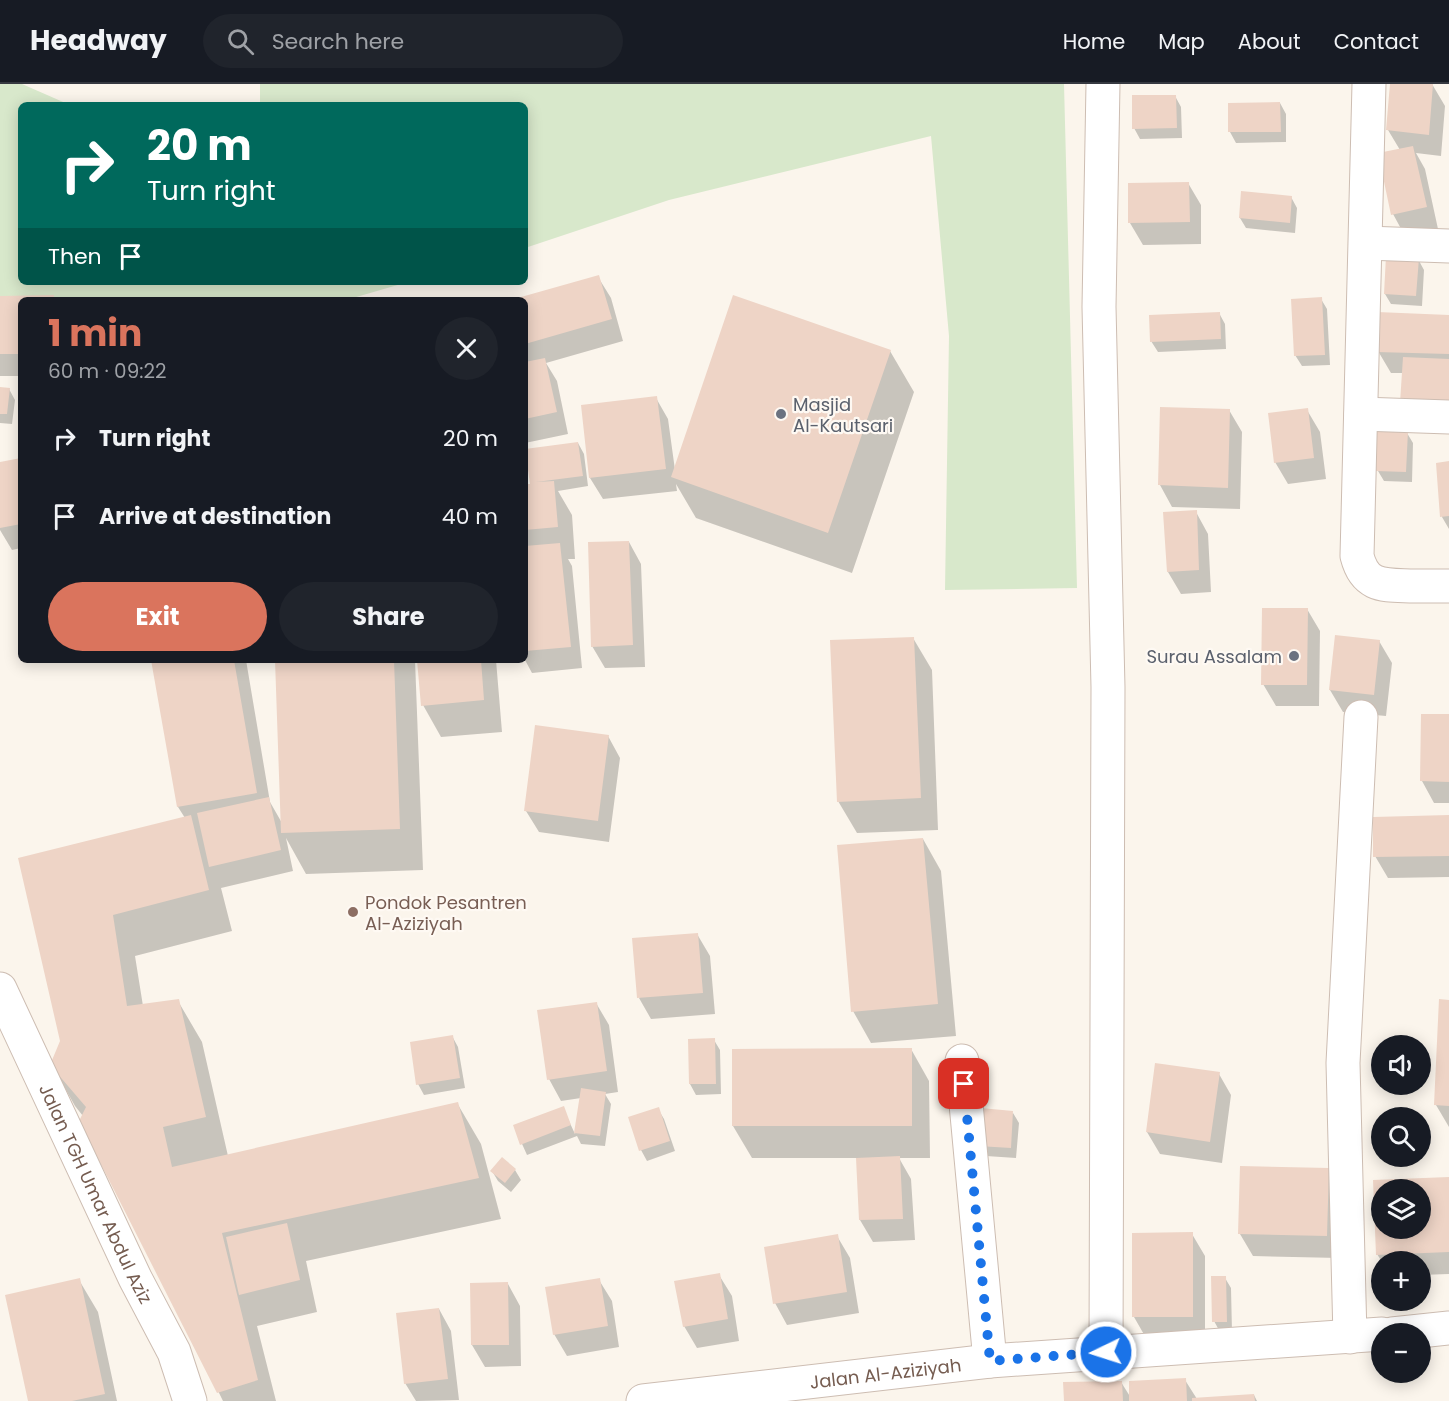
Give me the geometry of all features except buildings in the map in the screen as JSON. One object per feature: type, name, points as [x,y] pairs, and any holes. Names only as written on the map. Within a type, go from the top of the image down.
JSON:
[{"type":"street","points":[[1103,84],[1099,308],[1108,687],[1106,1352]]},
{"type":"street","points":[[1370,84],[1357,550],[1364,572],[1377,583],[1388,586],[1449,586]]},
{"type":"street","points":[[1366,243],[1449,246]]},
{"type":"street","points":[[1361,414],[1449,417]]},
{"type":"street","points":[[1361,717],[1343,1063],[1366,1336]]},
{"type":"street","name":"Jalan TGH Umar Abdul Aziz","points":[[0,989],[135,1278],[174,1352],[190,1401]]},
{"type":"street","points":[[962,1061],[990,1361]]},
{"type":"street","points":[[1431,1330],[1449,1328]]},
{"type":"street","name":"Jalan Al-Aziziyah","points":[[643,1401],[990,1361],[1366,1336]]},
{"type":"green space","points":[[0,84],[22,84],[63,102],[18,102],[18,285],[398,285],[356,297],[18,297],[18,302],[0,302]]},
{"type":"green space","points":[[260,84],[1064,84],[1077,588],[945,590],[949,336],[931,136],[669,200],[528,247],[528,102],[260,102]]},
{"type":"place","name":"Masjid Al-Kautsari","points":[[781,414]]},
{"type":"place","name":"Surau Assalam","points":[[1294,656]]},
{"type":"place","name":"Pondok Pesantren Al-Aziziyah","points":[[353,912]]},
{"type":"route","points":[[964,1084],[990,1361],[1106,1352]]}]
